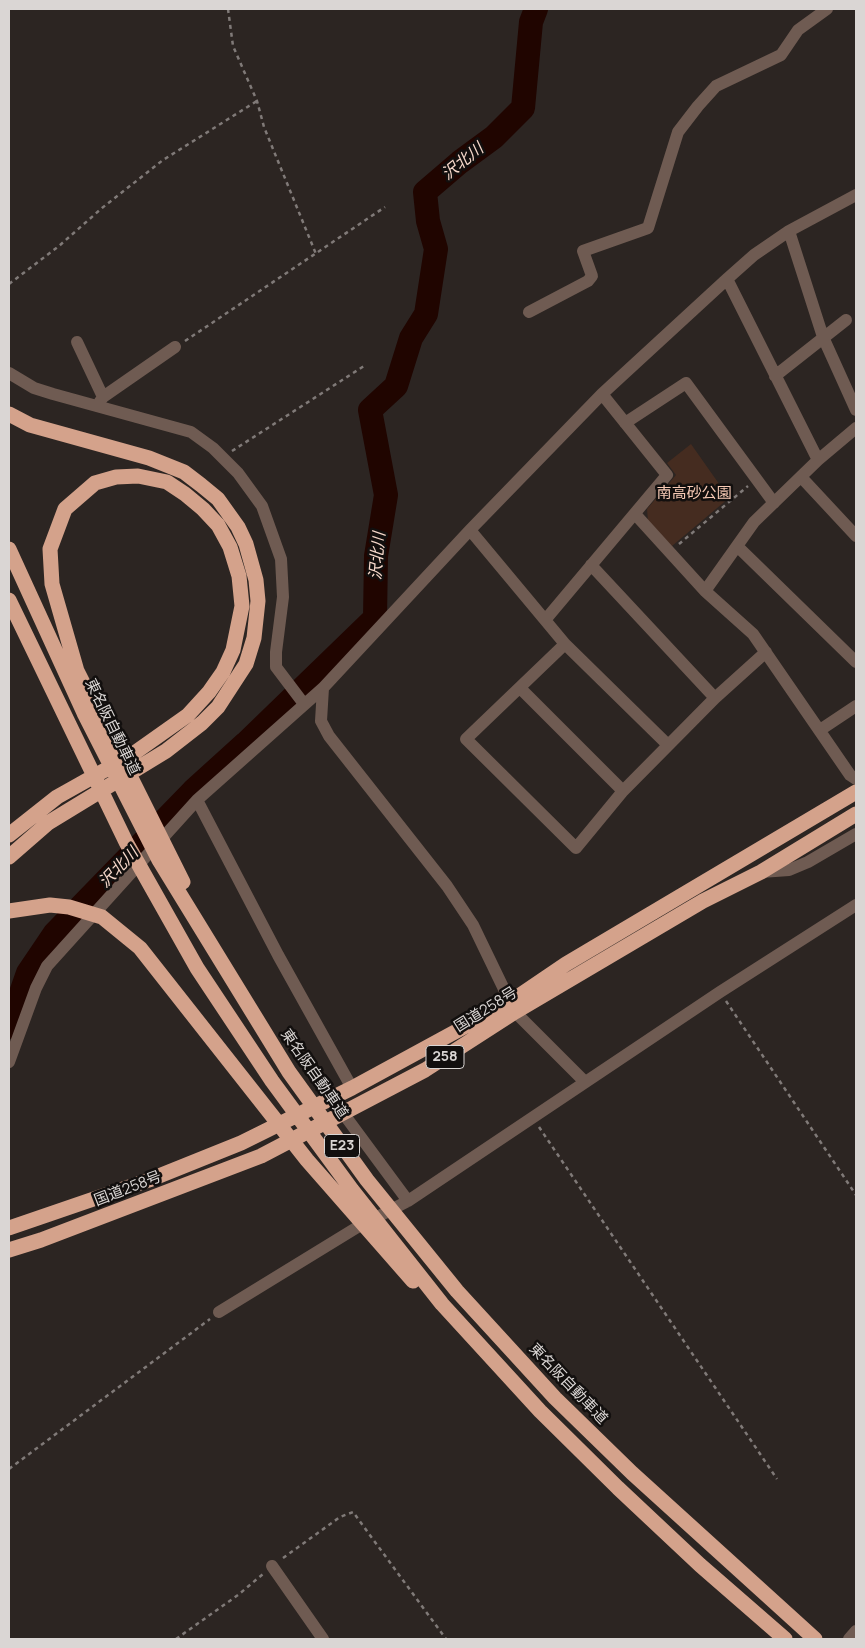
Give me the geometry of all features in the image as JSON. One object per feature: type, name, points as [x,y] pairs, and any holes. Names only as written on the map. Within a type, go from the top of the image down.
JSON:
[{"type":"highway","points":[[9,414],[30,425],[149,458],[184,472],[195,480],[218,500],[238,527],[246,544],[256,580],[258,600],[254,638],[246,664],[218,707],[202,723],[166,751],[48,823],[9,857]]},
{"type":"highway","points":[[9,835],[56,797],[130,756],[188,714],[209,692],[223,672],[233,650],[239,629],[242,606],[239,576],[230,547],[218,525],[185,494],[167,482],[138,476],[116,477],[95,483],[65,509],[50,549],[52,584],[77,670],[186,889],[194,918]]},
{"type":"highway","name":"東名阪自動車道","points":[[9,549],[84,713],[159,860],[289,1072],[367,1180],[457,1291],[562,1405],[659,1498],[815,1639]]},
{"type":"highway","name":"E23","points":[[9,600],[126,842],[197,968],[283,1097],[352,1190],[442,1304],[540,1411],[700,1565],[785,1639]]},
{"type":"highway","name":"国道258号","points":[[9,1250],[41,1240],[261,1156],[424,1070],[512,1007],[566,964],[851,795]]},
{"type":"highway","name":"国道258号","points":[[9,1228],[149,1180],[241,1143],[512,1007],[704,901],[761,872],[856,814]]},
{"type":"highway","points":[[9,911],[50,905],[70,907],[102,917],[140,948],[256,1097],[409,1278],[442,1304]]},
{"type":"street","points":[[529,312],[588,281],[592,276],[583,251],[648,228],[678,132],[698,106],[716,86],[780,55],[798,30],[826,9]]},
{"type":"street","points":[[9,1062],[36,988],[47,966],[197,800],[303,702],[323,688],[470,530],[602,394],[754,255],[789,231],[856,194]]},
{"type":"street","points":[[789,231],[823,337],[856,410]]},
{"type":"street","points":[[726,280],[818,460]]},
{"type":"street","points":[[775,376],[846,320]]},
{"type":"street","points":[[78,342],[100,401]]},
{"type":"street","points":[[100,401],[175,347]]},
{"type":"street","points":[[9,373],[34,388],[100,401],[191,432],[213,448],[244,480],[262,506],[281,559],[283,597],[275,660],[276,667],[303,702]]},
{"type":"street","points":[[625,423],[686,383],[774,502]]},
{"type":"street","points":[[546,619],[667,475],[602,394]]},
{"type":"street","points":[[706,592],[754,522],[802,478],[818,460],[856,428]]},
{"type":"street","points":[[802,478],[856,536]]},
{"type":"street","points":[[635,514],[706,592],[753,634],[850,775],[856,779]]},
{"type":"street","points":[[470,530],[565,644],[668,746]]},
{"type":"street","points":[[737,546],[856,662]]},
{"type":"street","points":[[591,566],[715,698]]},
{"type":"street","points":[[565,644],[466,739],[576,848],[623,791],[715,698],[766,652]]},
{"type":"street","points":[[323,688],[321,721],[329,736],[447,886],[473,925],[488,952],[512,1007],[585,1082]]},
{"type":"street","points":[[520,688],[623,791]]},
{"type":"street","points":[[820,730],[856,706]]},
{"type":"street","points":[[851,795],[856,784]]},
{"type":"street","points":[[197,800],[278,955],[352,1088]]},
{"type":"street","points":[[761,872],[788,870],[808,862],[856,834]]},
{"type":"street","points":[[219,1312],[356,1228],[408,1201],[720,992],[856,905]]},
{"type":"street","points":[[343,1113],[408,1201]]},
{"type":"street","points":[[272,1566],[323,1639]]},
{"type":"street","points":[[849,1639],[856,1631]]},
{"type":"path","points":[[228,9],[234,46],[257,101],[264,127],[316,254]]},
{"type":"path","points":[[9,284],[59,246],[102,208],[163,160],[257,101]]},
{"type":"path","points":[[175,347],[385,207]]},
{"type":"path","points":[[222,457],[364,366]]},
{"type":"path","points":[[670,552],[757,479]]},
{"type":"path","points":[[720,992],[856,1195]]},
{"type":"path","points":[[532,1118],[777,1479]]},
{"type":"path","points":[[9,1469],[219,1312]]},
{"type":"path","points":[[353,1512],[446,1639]]},
{"type":"green space","name":"南高砂公園","points":[[691,444],[729,498],[672,546],[648,521],[647,509],[676,475],[667,463]]},
{"type":"waterway","name":"沢北川","points":[[9,1027],[28,973],[55,933],[193,791],[246,743],[375,618],[376,556],[386,495],[370,410],[396,386],[411,338],[426,314],[436,249],[428,221],[425,192],[460,162],[494,137],[523,108],[531,22],[536,9]]}]
